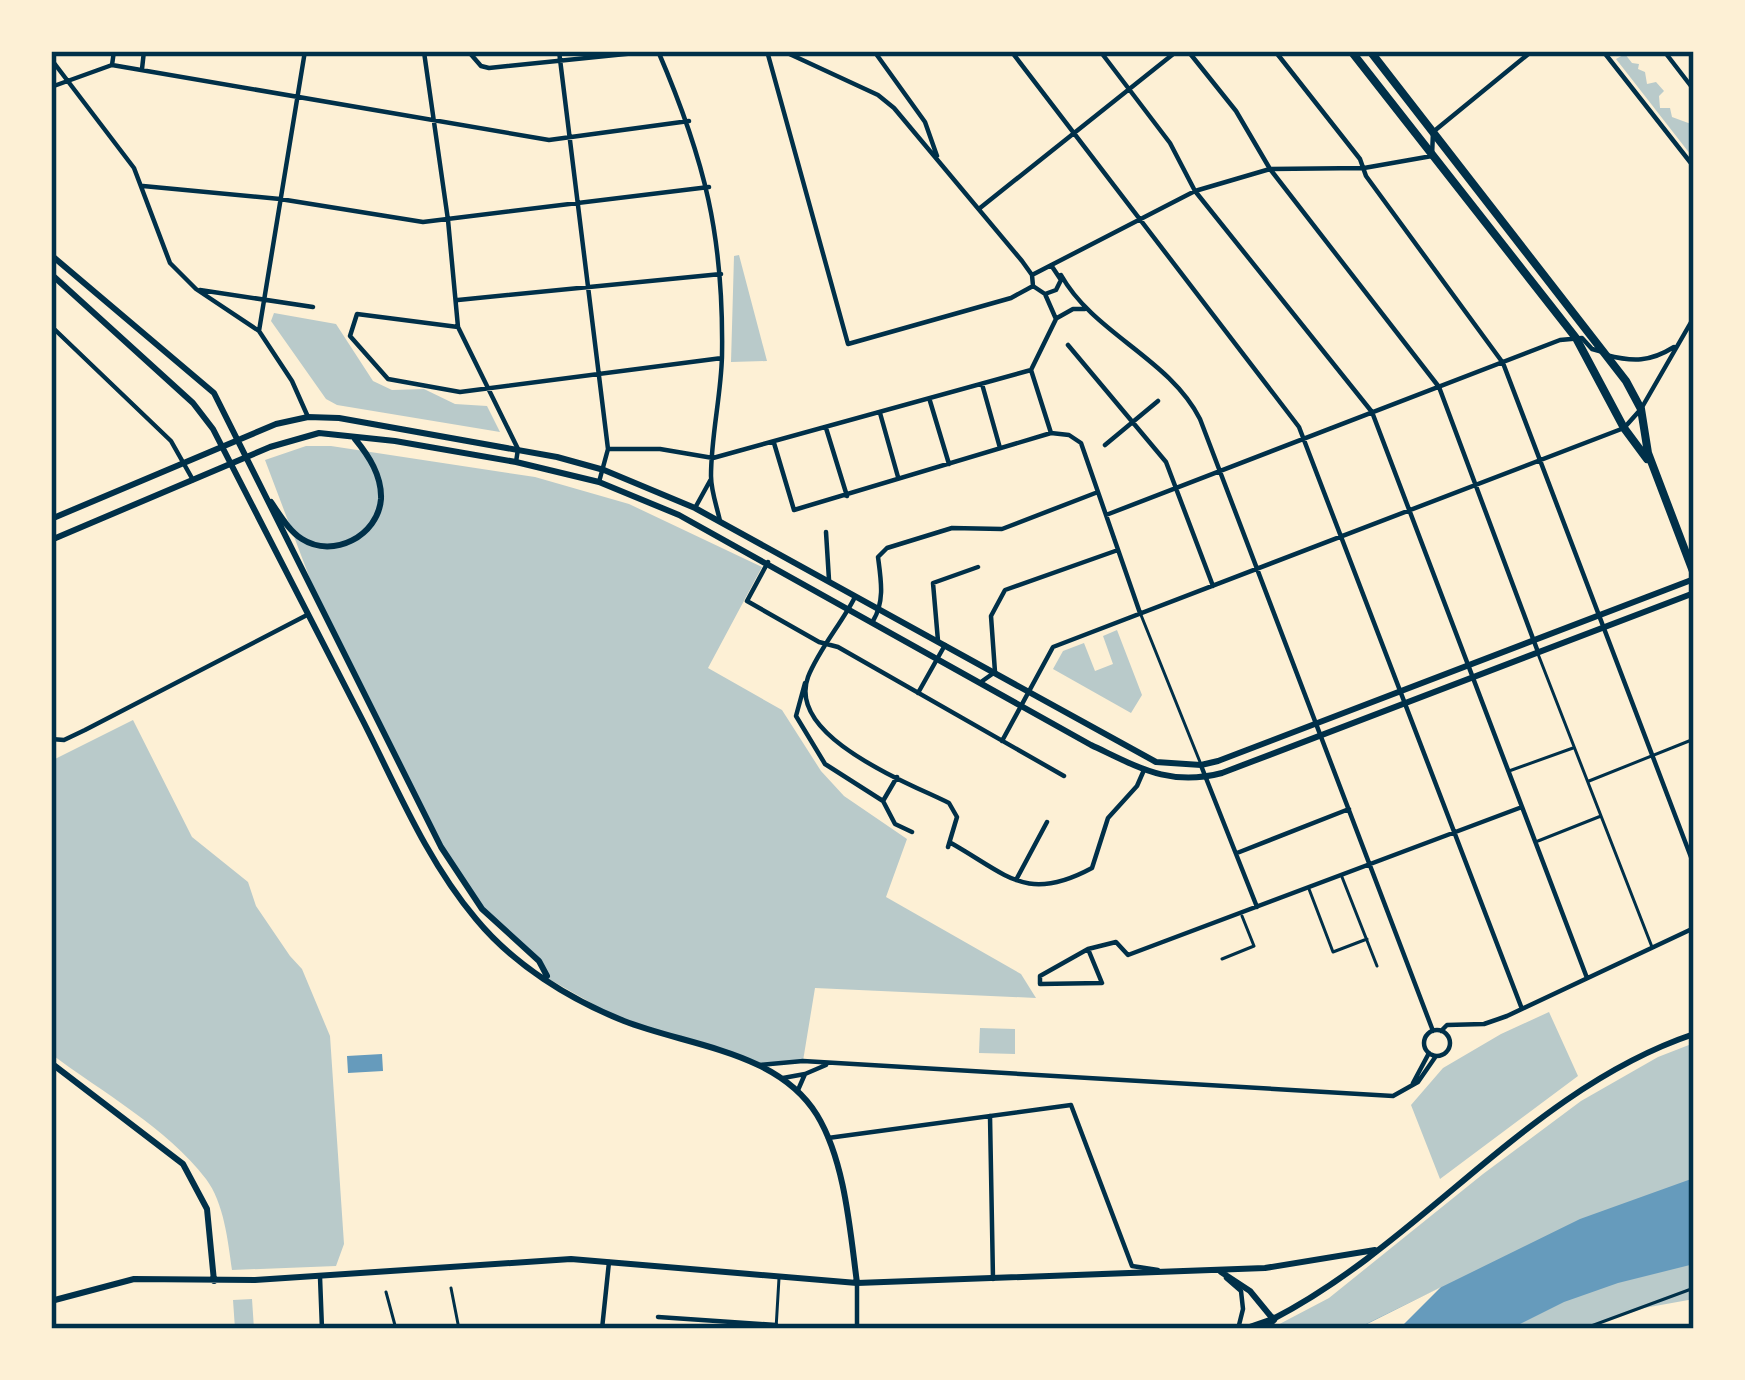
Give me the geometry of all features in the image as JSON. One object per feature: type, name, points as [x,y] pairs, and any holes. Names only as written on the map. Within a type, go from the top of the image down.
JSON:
[{"type":"highway","points":[[1262,1329],[1273,1318]]},
{"type":"main road","points":[[1351,51],[1576,338],[1624,428],[1652,465]]},
{"type":"main road","points":[[1370,51],[1626,381],[1641,409],[1652,465],[1694,576]]},
{"type":"street","points":[[112,65],[114,51]]},
{"type":"street","points":[[142,69],[144,51]]},
{"type":"street","points":[[260,331],[305,51]]},
{"type":"street","points":[[468,51],[481,67],[489,68],[657,51],[709,187],[722,274],[722,358],[711,479],[720,521]]},
{"type":"street","points":[[559,51],[608,449],[599,482]]},
{"type":"street","points":[[767,51],[848,344],[1011,298],[1033,286]]},
{"type":"street","points":[[783,51],[878,95],[894,108],[1032,274],[1033,286]]},
{"type":"street","points":[[874,51],[926,122],[939,161]]},
{"type":"street","points":[[1011,51],[1304,438],[1522,1009]]},
{"type":"street","points":[[1100,51],[1170,142],[1196,190],[1372,412],[1587,979]]},
{"type":"street","points":[[979,209],[1178,51]]},
{"type":"street","points":[[1188,51],[1236,111],[1270,169],[1439,387],[1652,947]]},
{"type":"street","points":[[1275,51],[1503,363],[1694,866]]},
{"type":"street","points":[[1032,274],[1196,190],[1270,169],[1364,168],[1432,156],[1432,132],[1532,51]]},
{"type":"street","points":[[1604,51],[1694,167]]},
{"type":"street","points":[[1664,51],[1694,90]]},
{"type":"street","points":[[424,52],[458,327],[518,448],[516,462]]},
{"type":"street","points":[[51,59],[134,168],[170,262],[196,290],[260,331],[319,434]]},
{"type":"street","points":[[51,87],[112,65],[549,140],[688,122]]},
{"type":"street","points":[[143,186],[280,199],[423,222],[709,187]]},
{"type":"street","points":[[51,255],[214,393],[441,848],[482,909],[539,961],[549,979]]},
{"type":"street","points":[[760,1065],[837,1063],[1393,1096],[1410,1088],[1432,1054],[1449,1048],[1448,1036],[1437,1031],[1370,863],[1191,400],[1085,309],[1051,265]]},
{"type":"street","points":[[51,274],[193,403],[212,428],[444,875],[478,922],[534,974],[623,1021],[760,1065],[798,1090],[818,1115],[828,1138],[857,1283],[857,1329]]},
{"type":"street","points":[[458,300],[722,274]]},
{"type":"street","points":[[1045,294],[1056,290],[1060,275]]},
{"type":"street","points":[[1033,286],[1045,294],[1056,319]]},
{"type":"street","points":[[196,290],[313,308]]},
{"type":"street","points":[[1051,433],[1031,370],[1056,319],[1073,309],[1085,309]]},
{"type":"street","points":[[458,327],[357,314],[350,336],[388,379],[460,392],[722,358]]},
{"type":"street","points":[[1002,741],[1053,647],[1624,428],[1641,409],[1694,317]]},
{"type":"street","points":[[51,326],[171,441],[193,480]]},
{"type":"street","points":[[1106,515],[1576,338],[1632,362],[1657,358],[1679,344]]},
{"type":"street","points":[[51,345],[65,341]]},
{"type":"street","points":[[1067,345],[1166,462],[1213,586]]},
{"type":"street","points":[[608,449],[660,449],[713,458],[1031,370]]},
{"type":"street","points":[[982,384],[1000,448]]},
{"type":"street","points":[[929,399],[949,464]]},
{"type":"street","points":[[1105,445],[1158,401]]},
{"type":"street","points":[[880,413],[898,479]]},
{"type":"street","points":[[51,519],[258,431],[308,417],[340,418],[518,448],[604,470],[695,508],[1156,762],[1201,765],[1694,576]]},
{"type":"street","points":[[826,428],[847,496]]},
{"type":"street","points":[[775,443],[794,510],[1051,433],[1081,442],[1141,614],[1257,907]]},
{"type":"street","points":[[51,540],[270,447],[319,434],[516,462],[599,482],[679,514],[1091,745],[1162,777],[1206,778],[1694,593]]},
{"type":"street","points":[[260,486],[301,538],[322,546],[354,540],[376,516],[381,496],[373,464],[352,436]]},
{"type":"street","points":[[695,508],[711,479]]},
{"type":"street","points":[[872,622],[880,610],[878,557],[886,548],[952,529],[1002,529],[1098,492]]},
{"type":"street","points":[[826,532],[829,582]]},
{"type":"street","points":[[994,672],[991,616],[1005,590],[1118,550]]},
{"type":"street","points":[[768,562],[747,601],[818,642],[829,642],[1064,776]]},
{"type":"street","points":[[918,693],[941,643],[933,583],[978,566]]},
{"type":"street","points":[[856,597],[807,679],[796,716],[825,764],[884,801],[895,824],[912,832]]},
{"type":"street","points":[[51,739],[64,740],[85,730],[307,615]]},
{"type":"street","points":[[980,682],[994,672]]},
{"type":"street","points":[[807,679],[808,703],[830,740],[954,809],[957,817],[949,845],[1026,886],[1062,884],[1092,868],[1108,818],[1137,786],[1144,770]]},
{"type":"street","points":[[1588,782],[1694,739]]},
{"type":"street","points":[[1509,771],[1575,747]]},
{"type":"street","points":[[884,801],[897,777]]},
{"type":"street","points":[[1088,949],[1102,983],[1040,984],[1040,976],[1088,949],[1116,942],[1128,955],[1523,806]]},
{"type":"street","points":[[1236,854],[1349,809]]},
{"type":"street","points":[[1536,842],[1601,817]]},
{"type":"street","points":[[1016,880],[1047,822]]},
{"type":"street","points":[[1341,875],[1377,966]]},
{"type":"street","points":[[1308,888],[1333,952],[1367,939]]},
{"type":"street","points":[[1222,958],[1254,946],[1242,914]]},
{"type":"street","points":[[1432,1054],[1425,1041],[1447,1025],[1484,1024],[1694,928]]},
{"type":"street","points":[[1218,1270],[1241,1291],[1240,1329],[1296,1307],[1408,1228],[1468,1174],[1572,1098],[1694,1034]]},
{"type":"street","points":[[51,1063],[183,1164],[207,1209],[214,1281]]},
{"type":"street","points":[[782,1078],[795,1063]]},
{"type":"street","points":[[782,1078],[837,1063]]},
{"type":"street","points":[[798,1090],[805,1074]]},
{"type":"street","points":[[828,1138],[1071,1105],[1132,1266],[1176,1273]]},
{"type":"street","points":[[990,1116],[993,1279]]},
{"type":"street","points":[[53,1298],[134,1279],[320,1277],[571,1259],[857,1283],[1176,1273],[1286,1265],[1375,1250]]},
{"type":"street","points":[[602,1329],[609,1262]]},
{"type":"street","points":[[1218,1270],[1250,1291],[1273,1318]]},
{"type":"street","points":[[658,1317],[776,1327],[779,1276]]},
{"type":"street","points":[[320,1277],[322,1329]]},
{"type":"street","points":[[451,1288],[459,1329]]},
{"type":"street","points":[[1583,1329],[1694,1288]]},
{"type":"street","points":[[386,1292],[396,1329]]},
{"type":"shaded area","points":[[1625,54],[1645,72],[1647,84],[1656,82],[1664,91],[1659,96],[1660,108],[1670,108],[1672,117],[1691,124],[1694,159],[1616,59]]},
{"type":"shaded area","points":[[739,255],[767,361],[731,362],[734,256]]},
{"type":"shaded area","points":[[274,313],[336,324],[373,381],[392,390],[424,389],[455,404],[487,406],[500,432],[337,405],[326,399],[271,321]]},
{"type":"shaded area","points":[[306,446],[535,477],[629,504],[762,567],[708,668],[782,710],[821,771],[844,796],[907,839],[886,897],[1021,974],[1036,998],[815,988],[803,1061],[760,1065],[623,1021],[549,979],[539,961],[482,909],[441,847],[326,621],[265,460]]},
{"type":"shaded area","points":[[1117,630],[1142,695],[1131,713],[1053,669],[1063,651],[1084,643],[1095,671],[1113,664],[1103,636]]},
{"type":"shaded area","points":[[133,720],[192,837],[248,882],[256,906],[302,969],[330,1036],[344,1244],[336,1266],[232,1270],[221,1211],[206,1179],[153,1127],[51,1054],[51,761]]},
{"type":"shaded area","points":[[1549,1012],[1578,1076],[1440,1179],[1411,1105],[1443,1068]]},
{"type":"shaded area","points":[[980,1028],[1015,1029],[1015,1054],[979,1053]]},
{"type":"shaded area","points":[[1694,1043],[1694,1299],[1644,1308],[1583,1329],[1270,1329],[1329,1298],[1581,1101],[1658,1057]]},
{"type":"shaded area","points":[[252,1299],[254,1329],[235,1329],[233,1300]]},
{"type":"water","points":[[382,1054],[383,1071],[348,1073],[347,1056]]},
{"type":"water","points":[[1694,1178],[1694,1264],[1564,1302],[1510,1329],[1356,1329],[1580,1219]]},
{"type":"pier","points":[[1441,1287],[1399,1329],[1359,1329],[1361,1327]]}]
